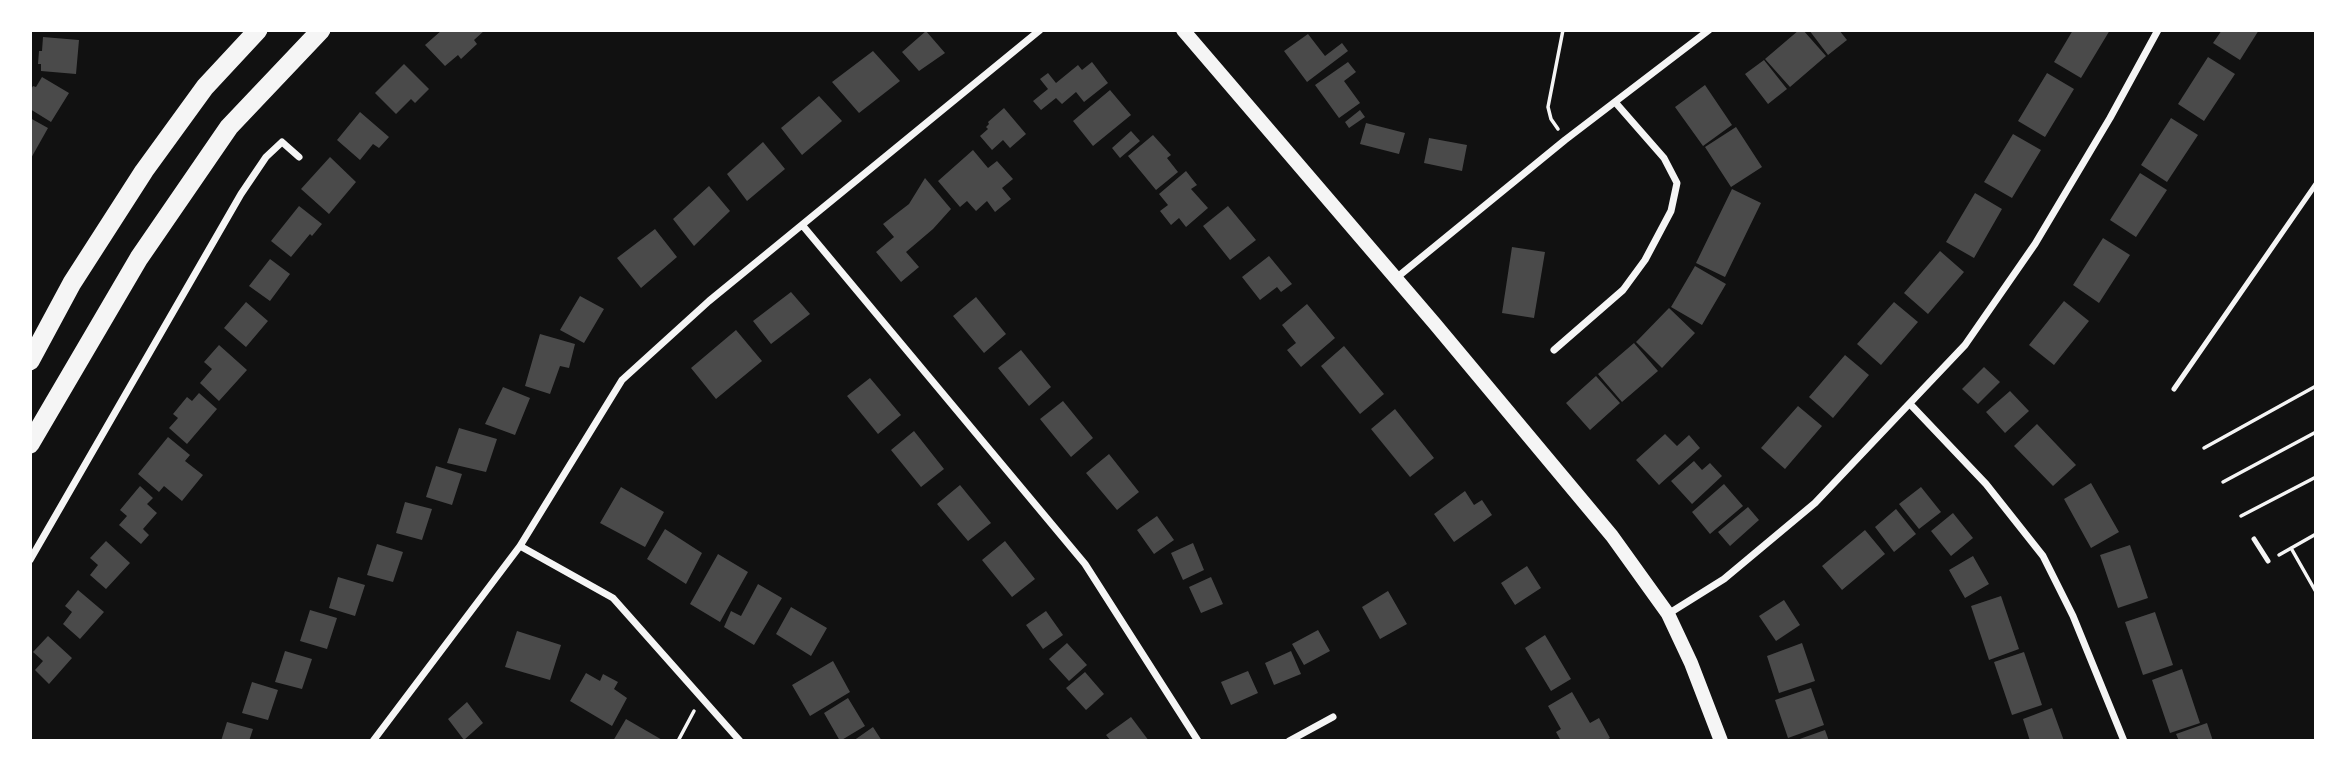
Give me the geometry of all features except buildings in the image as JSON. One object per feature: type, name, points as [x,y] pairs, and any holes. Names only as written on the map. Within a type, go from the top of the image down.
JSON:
[{"type":"highway","points":[[30,360],[72,283],[144,171],[205,87],[258,30]]},
{"type":"highway","points":[[30,444],[139,258],[229,127],[321,30]]},
{"type":"main road","points":[[1183,30],[1612,536],[1668,614],[1691,663],[1721,741]]},
{"type":"street","points":[[373,741],[520,546],[622,380],[709,301],[1040,30]]},
{"type":"street","points":[[1395,279],[1565,140],[1709,30]]},
{"type":"street","points":[[1668,614],[1724,579],[1815,503],[1965,345],[2035,244],[2110,118],[2158,30]]},
{"type":"street","points":[[1555,350],[1623,290],[1645,260],[1671,211],[1677,183],[1664,158],[1615,102]]},
{"type":"street","points":[[30,560],[266,157],[282,142],[299,157]]},
{"type":"street","points":[[803,226],[1084,564],[1198,741]]},
{"type":"street","points":[[1910,404],[1986,484],[2043,556],[2073,616],[2124,741]]},
{"type":"street","points":[[520,546],[613,598],[740,741]]},
{"type":"street","points":[[1289,741],[1334,717]]},
{"type":"lane","points":[[2174,389],[2316,184]]},
{"type":"lane","points":[[2255,539],[2268,561]]},
{"type":"path","points":[[1561,30],[1548,107],[1551,119],[1565,140]]},
{"type":"path","points":[[2204,448],[2316,386]]},
{"type":"path","points":[[2223,482],[2316,432]]},
{"type":"path","points":[[2241,516],[2316,477]]},
{"type":"path","points":[[2268,561],[2316,534]]},
{"type":"path","points":[[2291,548],[2316,592]]},
{"type":"path","points":[[678,741],[702,697]]}]
